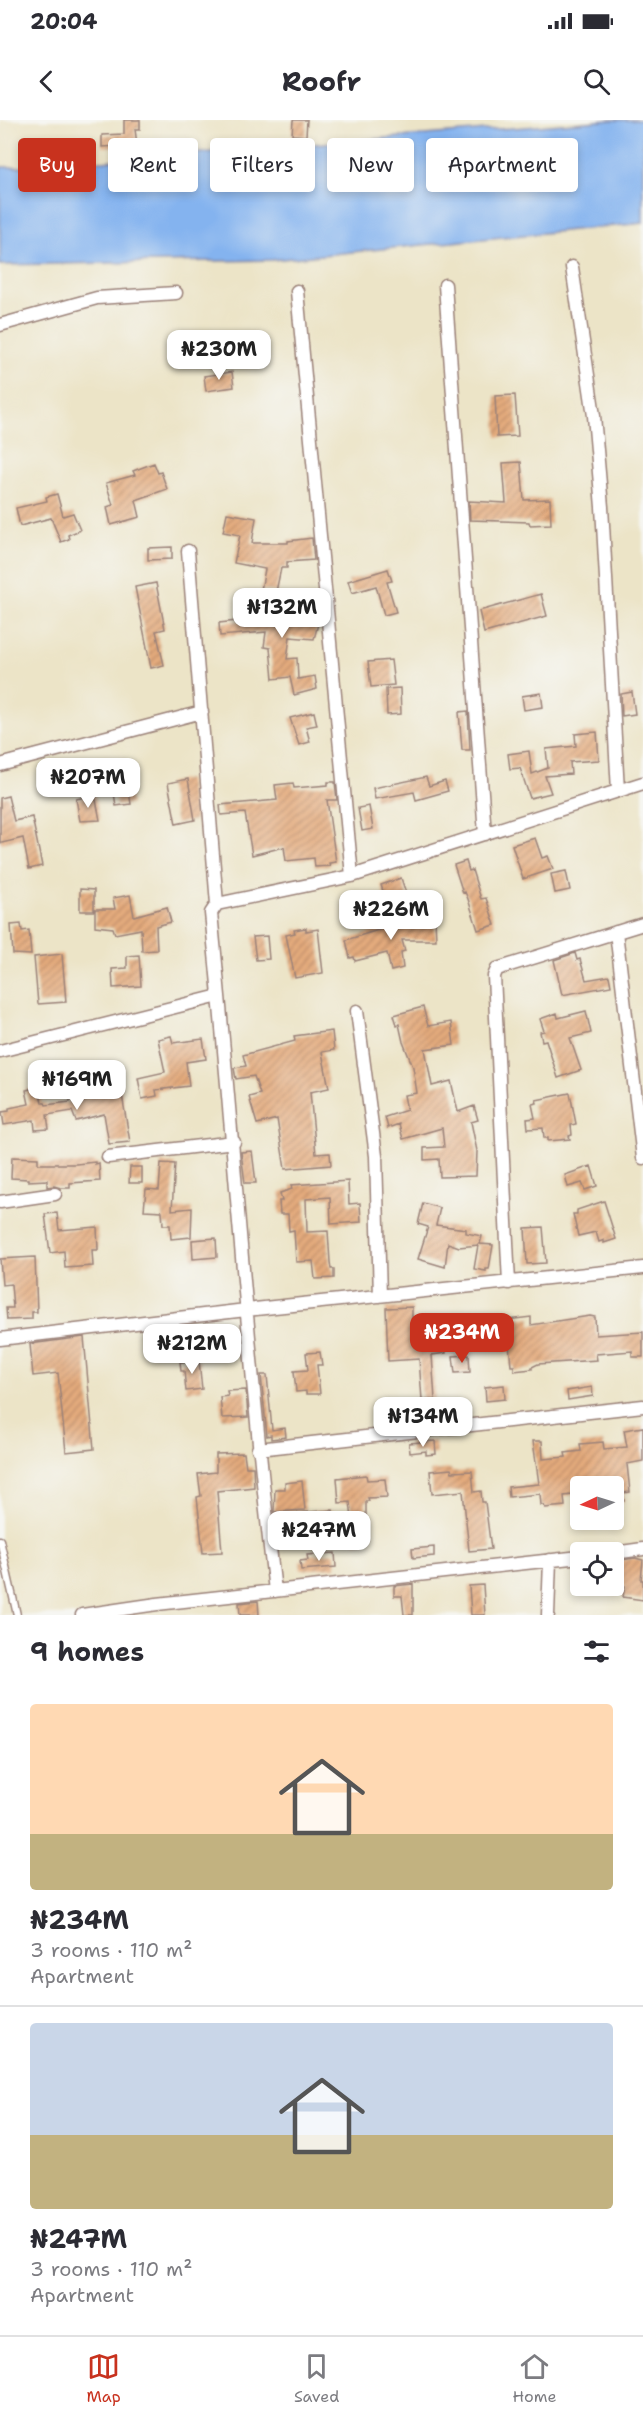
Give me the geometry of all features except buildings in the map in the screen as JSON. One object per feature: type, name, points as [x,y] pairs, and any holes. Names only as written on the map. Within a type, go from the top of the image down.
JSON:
[{"type":"street","points":[[572,267],[596,439],[618,791]]},
{"type":"street","points":[[445,285],[486,834]]},
{"type":"street","points":[[297,291],[352,876]]},
{"type":"street","points":[[0,325],[97,298],[176,293]]},
{"type":"street","points":[[188,551],[218,904]]},
{"type":"street","points":[[0,765],[202,712]]},
{"type":"street","points":[[275,1591],[258,1449],[234,1142],[211,913],[218,904],[352,876],[643,783]]},
{"type":"street","points":[[509,1283],[494,976],[497,969],[643,924]]},
{"type":"street","points":[[616,932],[643,1158]]},
{"type":"street","points":[[0,1051],[219,996]]},
{"type":"street","points":[[357,1011],[376,1156],[380,1296]]},
{"type":"street","points":[[108,1157],[234,1142]]},
{"type":"street","points":[[0,1202],[55,1194]]},
{"type":"street","points":[[0,1339],[246,1310],[643,1268]]},
{"type":"street","points":[[258,1449],[643,1407]]},
{"type":"street","points":[[624,1552],[643,1549]]},
{"type":"street","points":[[82,1615],[158,1610],[275,1591],[570,1558]]},
{"type":"street","points":[[548,1615],[550,1560]]},
{"type":"lane","points":[[0,1540],[17,1615]]},
{"type":"water","points":[[612,120],[643,120],[643,223],[272,260],[0,265],[0,167],[18,167],[18,192],[96,192],[96,161],[108,160],[108,192],[198,192],[198,153],[210,152],[210,192],[315,192],[315,144],[327,143],[327,192],[414,192],[414,138],[388,138]]}]
